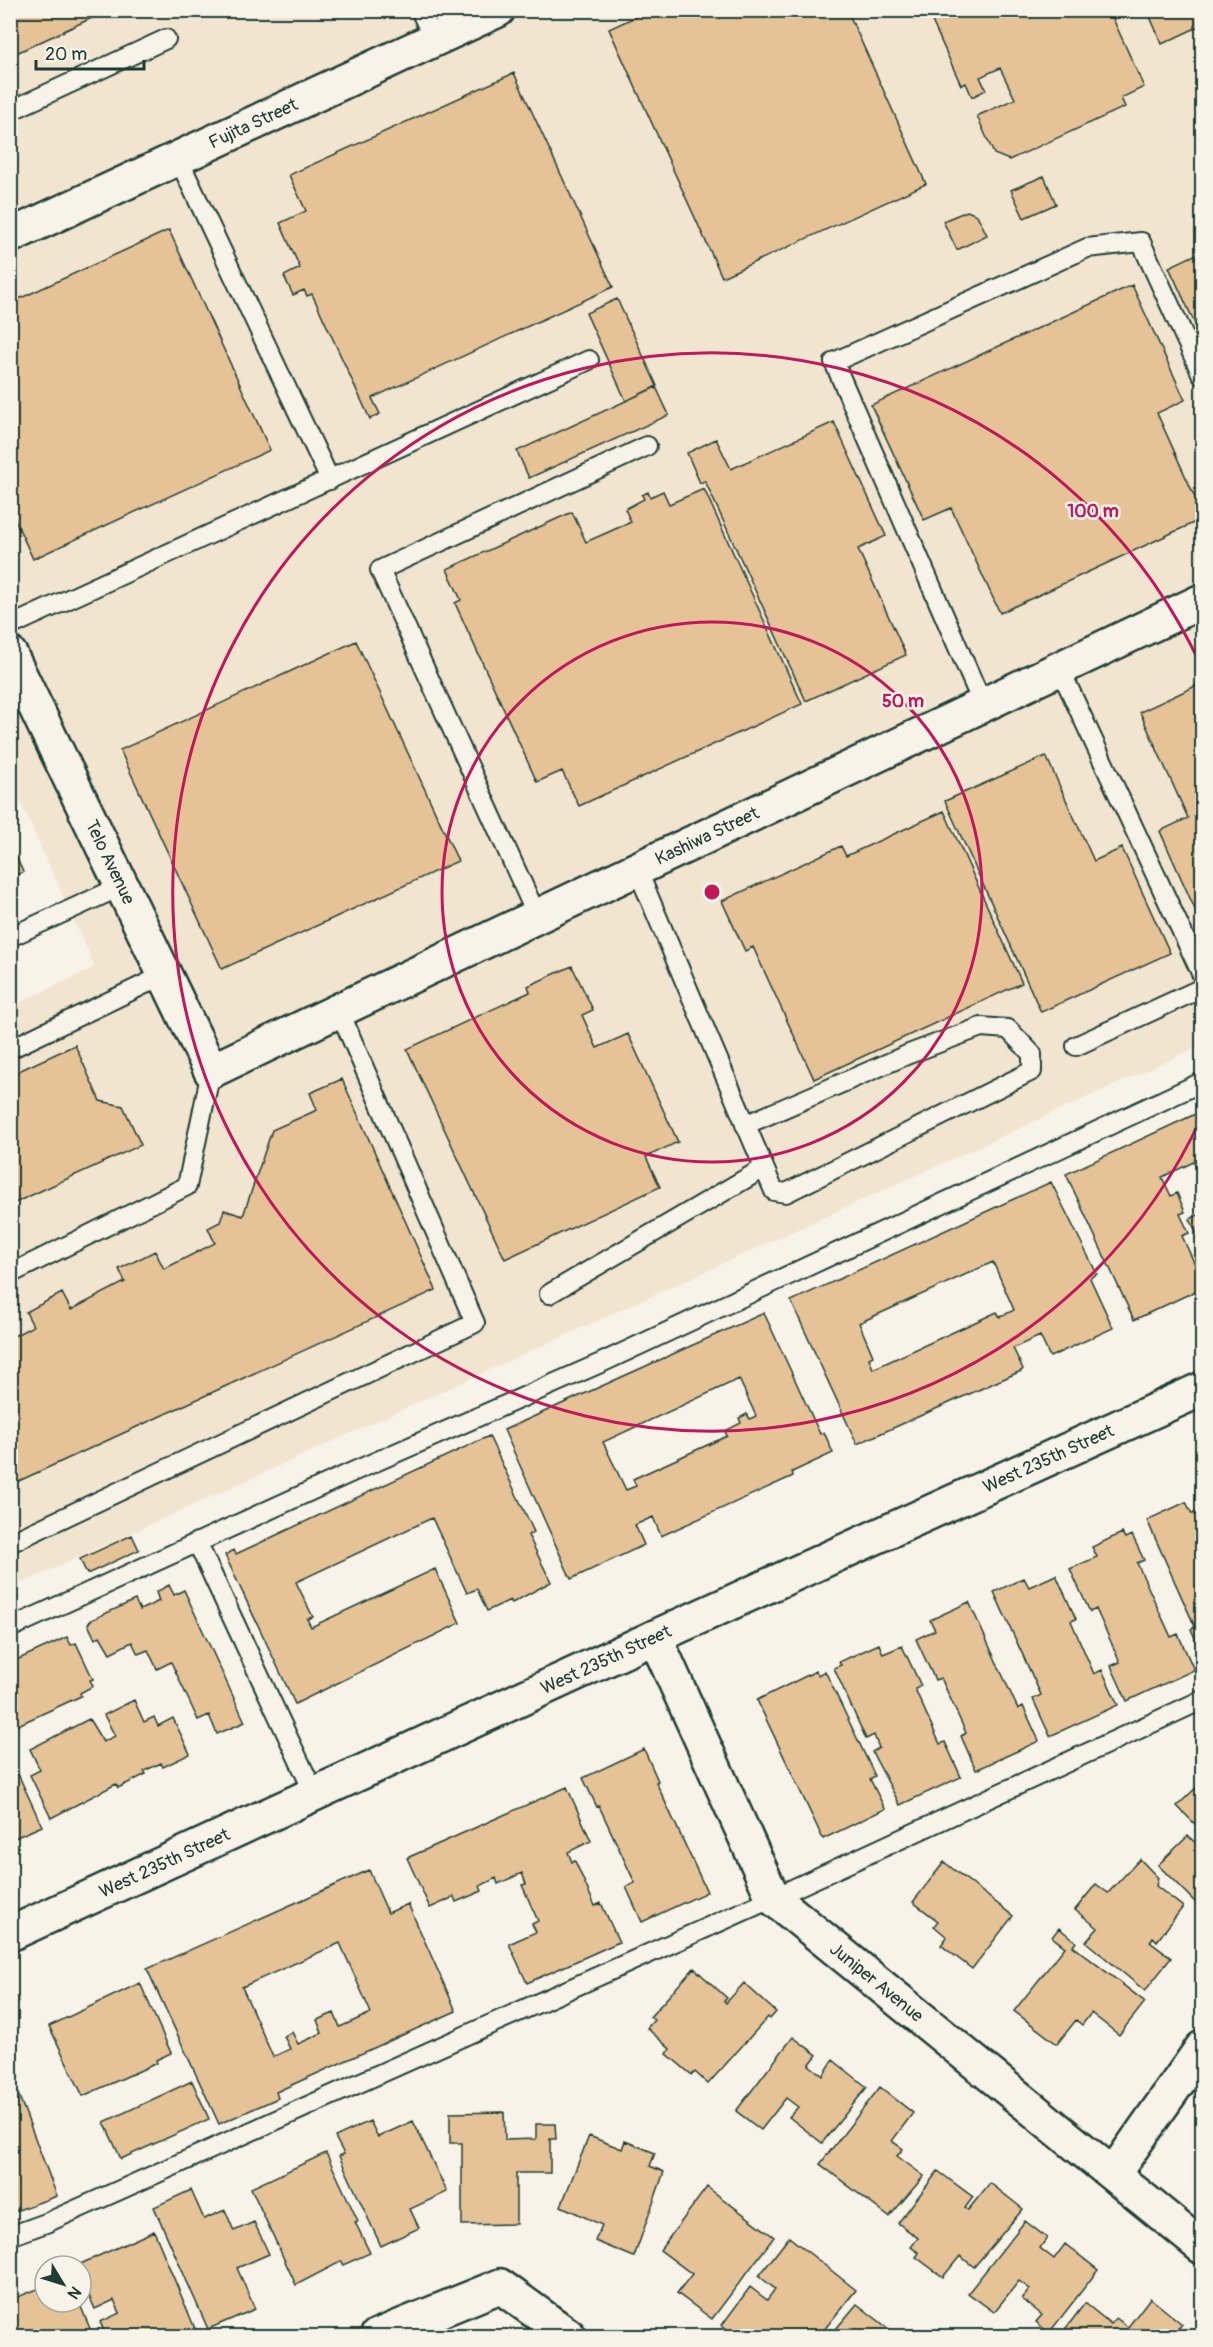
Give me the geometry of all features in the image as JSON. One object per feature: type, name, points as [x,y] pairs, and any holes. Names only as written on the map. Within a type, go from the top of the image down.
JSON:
[{"type":"street","name":"Fujita Street","points":[[10,236],[498,10]]},
{"type":"street","name":"Kashiwa Street","points":[[211,1071],[1203,601]]},
{"type":"street","name":"Telo Avenue","points":[[10,654],[211,1071]]},
{"type":"street","name":"West 235th Street","points":[[10,1934],[655,1637],[1203,1389]]},
{"type":"street","name":"Juniper Avenue","points":[[655,1637],[773,1898],[1203,2247]]},
{"type":"street","points":[[1114,2173],[1203,2048]]},
{"type":"street","points":[[377,2337],[500,2286],[569,2337]]},
{"type":"lane","points":[[420,10],[434,40]]},
{"type":"lane","points":[[10,111],[166,39]]},
{"type":"lane","points":[[178,158],[330,480]]},
{"type":"lane","points":[[983,705],[834,362],[1087,248],[1141,242],[1203,375]]},
{"type":"lane","points":[[10,626],[589,360]]},
{"type":"lane","points":[[537,916],[380,570],[647,446]]},
{"type":"lane","points":[[1060,669],[1203,975]]},
{"type":"lane","points":[[637,868],[745,1125],[774,1191],[786,1193],[1032,1071],[1032,1054],[1008,1029],[981,1027],[909,1054],[745,1125]]},
{"type":"lane","points":[[10,937],[122,886]]},
{"type":"lane","points":[[10,1049],[164,975]]},
{"type":"lane","points":[[1076,1046],[1203,988]]},
{"type":"lane","points":[[10,1543],[475,1323],[339,1010]]},
{"type":"lane","points":[[10,1274],[187,1186],[211,1071]]},
{"type":"lane","points":[[10,1628],[197,1542],[603,1362],[1203,1082]]},
{"type":"lane","points":[[549,1294],[764,1168]]},
{"type":"lane","points":[[197,1542],[314,1793]]},
{"type":"lane","points":[[10,2236],[46,2223],[773,1898],[1203,1700]]},
{"type":"shaded area","points":[[11,11],[1202,11],[1202,1045],[20,1584],[10,1577],[10,1007],[95,967],[11,781]]},
{"type":"building","points":[[10,10],[109,10],[10,56]]},
{"type":"building","points":[[650,10],[847,10],[926,184],[722,277],[609,29]]},
{"type":"building","points":[[927,10],[1109,10],[1144,87],[1121,98],[1125,107],[1009,160],[994,154],[977,116],[1015,99],[1000,68],[980,77],[986,90],[972,97],[966,83],[961,85]]},
{"type":"building","points":[[1147,10],[1202,10],[1202,25],[1162,44]]},
{"type":"building","points":[[514,73],[613,287],[372,398],[380,414],[370,419],[312,294],[307,296],[304,290],[293,295],[284,276],[300,268],[280,223],[306,211],[289,175]]},
{"type":"building","points":[[1044,176],[1056,204],[1024,218],[1011,190]]},
{"type":"building","points":[[967,211],[977,215],[987,235],[957,250],[943,221]]},
{"type":"building","points":[[169,230],[270,450],[33,559],[10,509],[10,303]]},
{"type":"building","points":[[1202,238],[1202,339],[1169,267],[1201,252],[1196,241]]},
{"type":"building","points":[[1132,285],[1185,400],[1157,413],[1202,513],[1202,519],[1000,613],[951,508],[924,520],[871,405]]},
{"type":"building","points":[[617,299],[657,386],[626,401],[586,313]]},
{"type":"building","points":[[656,387],[669,415],[529,478],[517,451]]},
{"type":"building","points":[[834,422],[886,536],[858,549],[906,655],[806,701],[705,481],[700,483],[687,453],[716,439],[731,469]]},
{"type":"building","points":[[704,489],[802,704],[579,806],[562,771],[537,782],[455,603],[461,600],[447,569],[572,512],[586,542],[631,522],[625,509],[644,499],[642,495],[648,492],[650,497],[663,491],[669,504]]},
{"type":"building","points":[[356,641],[458,861],[222,969],[120,750]]},
{"type":"building","points":[[1202,683],[1202,925],[1160,831],[1188,818],[1140,712]]},
{"type":"building","points":[[1046,756],[1094,861],[1122,848],[1170,953],[1041,1012],[945,801]]},
{"type":"building","points":[[944,811],[1022,983],[814,1079],[753,947],[745,951],[722,901],[841,846],[846,856]]},
{"type":"building","points":[[10,844],[23,872],[10,878]]},
{"type":"building","points":[[572,966],[593,1010],[582,1015],[597,1048],[628,1034],[678,1142],[646,1157],[660,1187],[505,1259],[407,1049],[530,992],[528,986]]},
{"type":"building","points":[[75,1045],[100,1101],[123,1106],[141,1145],[10,1205],[10,1075]]},
{"type":"building","points":[[342,1079],[436,1290],[10,1485],[10,1338],[33,1326],[26,1312],[62,1293],[71,1310],[125,1282],[119,1269],[155,1251],[164,1269],[215,1243],[208,1228],[220,1222],[224,1210],[243,1216],[272,1130],[317,1110],[310,1093]]},
{"type":"building","points":[[1202,1111],[1202,1158],[1162,1177],[1171,1196],[1177,1193],[1185,1212],[1180,1214],[1189,1233],[1182,1236],[1202,1280],[1202,1288],[1134,1320],[1066,1174]]},
{"type":"building","points":[[1051,1182],[1097,1274],[1090,1278],[1113,1328],[1050,1357],[1040,1336],[1013,1348],[1023,1369],[1021,1371],[857,1444],[791,1301]],"holes":[[[993,1262],[1014,1310],[1000,1317],[997,1312],[873,1369],[869,1358],[873,1356],[859,1323]]]},
{"type":"building","points":[[1202,1213],[1202,1245],[1190,1219]]},
{"type":"building","points":[[764,1313],[820,1434],[824,1432],[833,1453],[792,1472],[793,1476],[661,1536],[653,1517],[635,1525],[644,1545],[571,1579],[504,1430]],"holes":[[[739,1379],[756,1416],[750,1419],[747,1414],[739,1418],[741,1423],[725,1431],[727,1436],[633,1479],[636,1486],[626,1490],[603,1442]]]},
{"type":"building","points":[[489,1436],[534,1532],[528,1535],[551,1582],[512,1603],[510,1600],[487,1611],[477,1589],[467,1593],[432,1518],[296,1582],[313,1617],[307,1619],[311,1627],[435,1569],[460,1623],[295,1704],[225,1555],[234,1550],[236,1554]]},
{"type":"building","points":[[1186,1502],[1192,1514],[1202,1509],[1202,1654],[1191,1629],[1195,1627],[1147,1520]]},
{"type":"building","points":[[1122,1533],[1125,1538],[1132,1535],[1144,1560],[1137,1563],[1171,1637],[1178,1634],[1194,1670],[1127,1701],[1111,1666],[1120,1662],[1096,1609],[1090,1612],[1070,1569],[1097,1557],[1092,1547]]},
{"type":"building","points":[[132,1535],[139,1550],[87,1574],[80,1559]]},
{"type":"building","points":[[1056,1575],[1076,1619],[1071,1621],[1094,1674],[1102,1670],[1118,1705],[1050,1736],[1033,1699],[1041,1695],[994,1592],[1024,1578],[1029,1587]]},
{"type":"building","points":[[169,1585],[174,1595],[184,1590],[245,1722],[217,1734],[209,1715],[198,1720],[171,1662],[157,1669],[148,1650],[138,1654],[132,1642],[110,1653],[100,1636],[95,1639],[88,1624],[91,1620],[135,1600],[140,1610],[159,1601],[156,1592]]},
{"type":"building","points":[[969,1602],[1018,1709],[1023,1706],[1039,1741],[976,1770],[961,1736],[966,1733],[941,1678],[935,1680],[916,1639],[935,1630],[930,1620]]},
{"type":"building","points":[[67,1637],[71,1645],[76,1643],[93,1679],[90,1680],[93,1686],[80,1693],[81,1696],[16,1726],[10,1713],[10,1663]]},
{"type":"building","points":[[879,1644],[883,1654],[902,1646],[921,1686],[915,1689],[940,1744],[945,1742],[961,1777],[900,1805],[872,1752],[879,1748],[874,1735],[866,1739],[834,1668],[841,1665],[839,1662]]},
{"type":"building","points":[[816,1671],[818,1675],[825,1671],[875,1776],[870,1779],[885,1809],[823,1839],[757,1700]]},
{"type":"building","points":[[134,1700],[144,1722],[154,1717],[158,1726],[173,1718],[190,1754],[163,1767],[161,1763],[144,1771],[146,1774],[118,1788],[116,1784],[51,1818],[30,1775],[40,1770],[30,1749],[89,1719],[103,1742],[115,1736],[104,1715]]},
{"type":"building","points":[[644,1749],[658,1781],[656,1782],[707,1892],[642,1922],[626,1887],[635,1883],[599,1806],[597,1807],[583,1778]]},
{"type":"building","points":[[18,1774],[42,1826],[10,1840],[10,1779]]},
{"type":"building","points":[[1200,1784],[1202,1786],[1202,1831],[1177,1806]]},
{"type":"building","points":[[567,1787],[591,1841],[568,1852],[572,1862],[575,1861],[595,1906],[601,1903],[619,1942],[527,1983],[509,1944],[536,1932],[532,1924],[538,1921],[522,1885],[526,1884],[522,1873],[498,1884],[496,1878],[480,1886],[482,1891],[456,1902],[454,1897],[430,1908],[407,1858]]},
{"type":"building","points":[[1188,1836],[1199,1846],[1202,1842],[1202,1909],[1158,1865]]},
{"type":"building","points":[[1140,1859],[1158,1878],[1156,1886],[1183,1907],[1157,1941],[1153,1937],[1150,1942],[1171,1958],[1145,1991],[1086,1942],[1098,1928],[1075,1910],[1096,1884],[1108,1893]]},
{"type":"building","points":[[944,1862],[1013,1916],[972,1969],[941,1945],[947,1937],[934,1926],[938,1921],[913,1902]]},
{"type":"building","points":[[369,1870],[388,1913],[408,1904],[456,2011],[276,2092],[278,2098],[219,2124],[147,1969]],"holes":[[[340,1943],[371,2013],[340,2027],[334,2013],[317,2020],[322,2033],[298,2044],[292,2032],[284,2036],[290,2049],[273,2057],[242,1987]]]},
{"type":"building","points":[[1059,1928],[1076,1942],[1073,1946],[1145,2002],[1119,2035],[1091,2013],[1082,2025],[1076,2020],[1057,2044],[1014,2011],[1065,1947],[1052,1937]]},
{"type":"building","points":[[694,1968],[727,1998],[724,2001],[726,2003],[744,1983],[776,2012],[770,2019],[768,2017],[708,2084],[695,2072],[692,2075],[667,2054],[670,2049],[647,2028],[654,2020],[650,2017]]},
{"type":"building","points":[[140,1983],[171,2053],[156,2060],[157,2063],[83,2096],[49,2026]]},
{"type":"building","points":[[793,2037],[817,2055],[809,2065],[823,2076],[833,2060],[867,2087],[822,2143],[789,2117],[798,2107],[786,2098],[761,2130],[736,2111]]},
{"type":"building","points":[[192,2081],[209,2119],[121,2159],[104,2122]]},
{"type":"building","points":[[880,2087],[913,2113],[892,2141],[903,2149],[897,2156],[924,2176],[889,2217],[820,2164]]},
{"type":"building","points":[[19,2096],[57,2196],[10,2213],[10,2097]]},
{"type":"building","points":[[504,2112],[505,2140],[536,2139],[536,2124],[555,2124],[556,2139],[550,2139],[550,2173],[516,2173],[516,2224],[462,2225],[462,2143],[450,2143],[450,2113]]},
{"type":"building","points":[[370,2121],[378,2137],[413,2121],[447,2192],[410,2209],[419,2228],[381,2246],[339,2156],[344,2154],[335,2137]]},
{"type":"building","points":[[589,2136],[622,2149],[625,2141],[655,2153],[650,2166],[664,2172],[634,2257],[595,2241],[602,2225],[561,2206]]},
{"type":"building","points":[[326,2153],[358,2221],[355,2222],[370,2253],[343,2265],[342,2261],[296,2285],[251,2188]]},
{"type":"building","points":[[938,2171],[973,2197],[965,2208],[968,2210],[990,2183],[1023,2209],[974,2267],[960,2256],[943,2277],[916,2257],[919,2253],[911,2247],[918,2238],[898,2223]]},
{"type":"building","points":[[707,2187],[774,2237],[712,2319],[677,2293],[692,2274],[660,2250]]},
{"type":"building","points":[[191,2190],[204,2219],[225,2210],[234,2231],[254,2222],[269,2254],[237,2268],[255,2309],[208,2329],[154,2207]]},
{"type":"building","points":[[1025,2221],[1047,2238],[1040,2248],[1054,2259],[1065,2244],[1098,2270],[1049,2333],[1036,2322],[1042,2315],[1022,2299],[1030,2289],[1019,2281],[994,2312],[968,2293]]},
{"type":"building","points":[[154,2231],[196,2331],[184,2336],[106,2335],[100,2322],[120,2313],[114,2300],[95,2309],[93,2305],[93,2258]]},
{"type":"building","points":[[789,2237],[856,2290],[819,2336],[736,2336],[722,2325],[750,2287],[767,2300],[775,2289],[759,2276]]},
{"type":"building","points":[[33,2291],[33,2314],[84,2314],[93,2336],[10,2336],[10,2300]]},
{"type":"building","points":[[1150,2298],[1182,2324],[1172,2336],[1060,2336],[1085,2303],[1111,2324],[1116,2318],[1128,2327]]},
{"type":"building","points":[[857,2304],[898,2336],[830,2336]]}]
